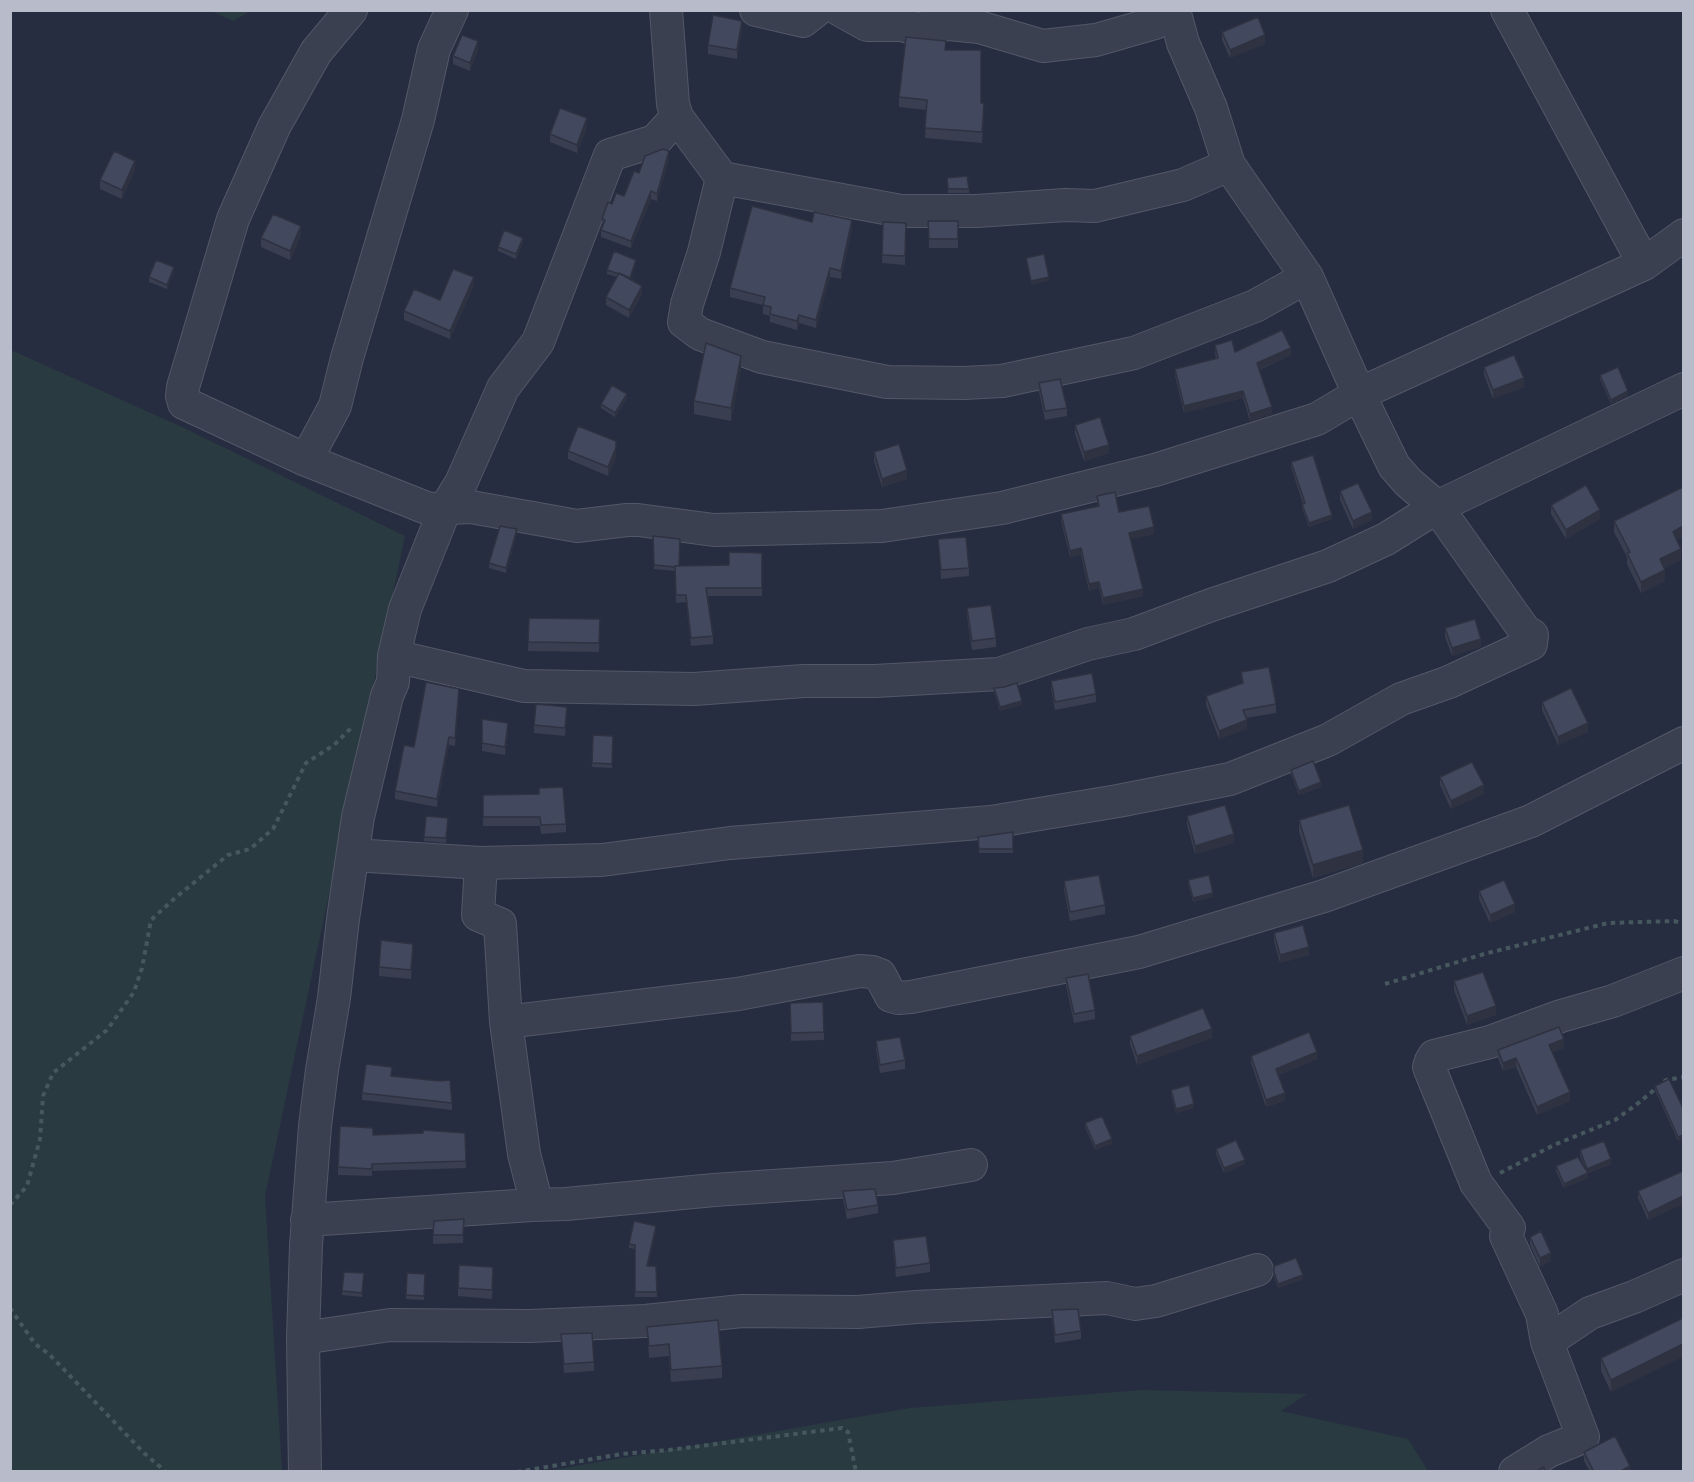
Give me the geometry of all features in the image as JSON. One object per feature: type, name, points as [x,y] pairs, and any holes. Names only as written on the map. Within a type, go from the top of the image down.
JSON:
[{"type":"street","points":[[351,10],[316,52],[274,127],[233,219],[182,396],[184,403],[306,460],[429,509],[471,507],[577,526],[627,520],[714,530],[882,526],[1002,508],[1155,470],[1317,419],[1359,394],[1644,264],[1683,235]]},
{"type":"street","points":[[306,460],[335,406],[347,358],[418,120],[434,50],[452,10]]},
{"type":"street","points":[[666,10],[673,104],[677,117],[722,178],[901,211],[977,211],[1095,206],[1183,185],[1229,165]]},
{"type":"street","points":[[756,10],[803,21],[817,10]]},
{"type":"street","points":[[840,10],[867,25],[904,18],[917,29],[950,17],[1043,46],[1096,40],[1155,23],[1166,10]]},
{"type":"street","points":[[353,855],[481,863],[602,860],[730,843],[991,822],[1118,801],[1230,779],[1328,740],[1401,699],[1449,682],[1530,644],[1532,635],[1525,631],[1437,507],[1408,482],[1394,466],[1307,277],[1229,165],[1210,108],[1183,43],[1174,10]]},
{"type":"street","points":[[1507,10],[1644,264]]},
{"type":"street","points":[[306,1472],[303,1338],[315,1126],[358,817],[387,696],[393,682],[394,656],[405,609],[445,509],[461,483],[503,388],[538,342],[610,156],[655,141],[677,117]]},
{"type":"street","points":[[722,178],[684,322],[700,334],[762,357],[887,382],[1002,381],[1134,353],[1255,306],[1307,277]]},
{"type":"street","points":[[394,656],[524,687],[694,688],[804,681],[875,681],[999,674],[1088,644],[1134,634],[1211,605],[1328,566],[1386,539],[1437,507],[1683,389]]},
{"type":"street","points":[[506,1022],[738,994],[861,971],[880,975],[891,996],[911,997],[1139,951],[1324,896],[1531,821],[1683,743]]},
{"type":"street","points":[[481,863],[478,915],[500,924],[506,1022],[524,1154],[533,1190],[532,1205]]},
{"type":"street","points":[[1515,1472],[1549,1451],[1583,1437],[1547,1341],[1542,1314],[1506,1236],[1509,1228],[1476,1183],[1429,1067],[1434,1056],[1490,1042],[1613,1000],[1683,973]]},
{"type":"street","points":[[308,1221],[566,1204],[893,1178],[971,1165]]},
{"type":"street","points":[[303,1338],[390,1325],[530,1326],[633,1322],[742,1311],[858,1312],[1107,1298],[1135,1304],[1156,1301],[1257,1270]]},
{"type":"street","points":[[1547,1341],[1590,1313],[1634,1297],[1683,1275]]},
{"type":"path","points":[[10,1205],[27,1186],[40,1139],[43,1096],[54,1073],[107,1030],[134,992],[142,968],[151,920],[174,898],[228,855],[250,849],[273,829],[306,763],[334,745],[352,726]]},
{"type":"path","points":[[1385,984],[1484,954],[1608,923],[1674,921],[1683,924]]},
{"type":"path","points":[[1481,1191],[1499,1173],[1554,1145],[1615,1120],[1666,1080],[1683,1077]]},
{"type":"path","points":[[10,1308],[35,1344],[49,1354],[144,1453],[166,1472]]},
{"type":"path","points":[[516,1472],[622,1454],[842,1428],[848,1432],[856,1472]]},
{"type":"shaded area","points":[[211,11],[251,11],[233,21]]},
{"type":"shaded area","points":[[11,350],[184,428],[405,536],[265,1196],[282,1471],[11,1472]]},
{"type":"shaded area","points":[[1143,1390],[1307,1394],[1281,1411],[1408,1439],[1428,1471],[547,1471],[910,1408]]},
{"type":"building","points":[[713,15],[742,21],[737,50],[708,45]]},
{"type":"building","points":[[1258,17],[1265,35],[1230,50],[1222,32]]},
{"type":"building","points":[[462,35],[478,41],[470,63],[453,56]]},
{"type":"building","points":[[906,37],[946,41],[945,50],[981,50],[981,103],[984,103],[982,132],[925,128],[927,100],[899,97]]},
{"type":"building","points":[[560,108],[587,118],[577,145],[550,134]]},
{"type":"building","points":[[663,149],[669,151],[657,194],[651,191],[631,241],[601,230],[608,202],[612,204],[616,193],[624,196],[634,171],[639,173],[645,156]]},
{"type":"building","points":[[114,151],[135,161],[122,190],[100,180]]},
{"type":"building","points":[[967,176],[969,189],[948,189],[947,178]]},
{"type":"building","points":[[752,206],[812,222],[814,212],[852,220],[841,271],[830,268],[816,320],[799,315],[797,321],[770,314],[771,307],[763,305],[765,297],[730,288]]},
{"type":"building","points":[[273,214],[301,226],[290,251],[261,238]]},
{"type":"building","points":[[928,221],[958,221],[958,239],[929,239]]},
{"type":"building","points":[[883,222],[906,223],[905,256],[882,255]]},
{"type":"building","points":[[504,230],[523,238],[516,254],[498,247]]},
{"type":"building","points":[[614,251],[636,260],[630,278],[607,270]]},
{"type":"building","points":[[1044,254],[1049,277],[1031,281],[1026,258]]},
{"type":"building","points":[[156,260],[174,267],[167,285],[149,277]]},
{"type":"building","points":[[453,269],[474,277],[450,331],[404,311],[414,289],[440,300]]},
{"type":"building","points":[[619,273],[642,286],[629,310],[606,297]]},
{"type":"building","points":[[1282,330],[1291,348],[1257,363],[1272,407],[1250,414],[1243,391],[1184,406],[1175,369],[1218,358],[1215,345],[1232,340],[1235,352]]},
{"type":"building","points":[[706,343],[741,356],[731,408],[694,401]]},
{"type":"building","points":[[1514,355],[1524,378],[1493,390],[1484,367]]},
{"type":"building","points":[[1618,367],[1628,391],[1611,400],[1600,375]]},
{"type":"building","points":[[1060,379],[1067,408],[1045,411],[1039,383]]},
{"type":"building","points":[[612,385],[627,394],[615,413],[601,404]]},
{"type":"building","points":[[1100,417],[1109,445],[1084,452],[1075,425]]},
{"type":"building","points":[[578,426],[616,441],[616,448],[608,467],[568,451]]},
{"type":"building","points":[[899,444],[907,470],[882,479],[874,452]]},
{"type":"building","points":[[1313,455],[1332,515],[1309,523],[1302,504],[1305,503],[1291,462]]},
{"type":"building","points":[[1358,483],[1372,512],[1353,521],[1340,491]]},
{"type":"building","points":[[1586,485],[1600,510],[1566,530],[1551,505]]},
{"type":"building","points":[[1683,487],[1683,526],[1673,532],[1681,549],[1660,559],[1665,570],[1641,582],[1627,553],[1630,552],[1614,521]]},
{"type":"building","points":[[1115,492],[1119,512],[1149,506],[1154,527],[1129,533],[1143,589],[1103,598],[1099,582],[1089,584],[1081,548],[1070,551],[1061,514],[1099,506],[1097,496]]},
{"type":"building","points":[[500,526],[517,529],[506,568],[489,563]]},
{"type":"building","points":[[653,536],[680,539],[679,566],[654,565]]},
{"type":"building","points":[[966,537],[969,568],[941,570],[938,539]]},
{"type":"building","points":[[729,552],[762,553],[762,588],[706,588],[713,636],[691,638],[686,595],[676,595],[675,566],[729,565]]},
{"type":"building","points":[[991,605],[996,638],[972,641],[967,608]]},
{"type":"building","points":[[529,618],[600,619],[599,643],[528,642]]},
{"type":"building","points":[[1475,619],[1481,639],[1452,648],[1445,628]]},
{"type":"building","points":[[1269,667],[1276,704],[1243,710],[1247,720],[1219,731],[1206,696],[1243,683],[1241,672]]},
{"type":"building","points":[[1092,673],[1096,694],[1055,702],[1051,681]]},
{"type":"building","points":[[426,682],[459,689],[455,738],[449,737],[437,799],[395,791],[404,745],[414,747]]},
{"type":"building","points":[[1017,683],[1022,701],[1000,707],[994,688]]},
{"type":"building","points":[[1571,688],[1588,723],[1558,737],[1542,702]]},
{"type":"building","points":[[536,704],[567,707],[565,728],[534,725]]},
{"type":"building","points":[[482,719],[508,723],[505,747],[482,743]]},
{"type":"building","points":[[593,735],[613,736],[612,764],[592,763]]},
{"type":"building","points":[[1313,761],[1321,782],[1299,791],[1291,770]]},
{"type":"building","points":[[1472,762],[1484,785],[1451,801],[1440,777]]},
{"type":"building","points":[[563,787],[566,824],[541,825],[540,817],[483,817],[483,795],[539,794],[539,788]]},
{"type":"building","points":[[1225,805],[1234,834],[1195,846],[1187,816]]},
{"type":"building","points":[[1349,805],[1363,850],[1313,865],[1299,820]]},
{"type":"building","points":[[426,816],[448,818],[446,838],[424,837]]},
{"type":"building","points":[[1013,832],[1013,849],[979,849],[978,837]]},
{"type":"building","points":[[1099,875],[1105,905],[1070,912],[1064,881]]},
{"type":"building","points":[[1209,875],[1213,893],[1193,898],[1188,880]]},
{"type":"building","points":[[1504,880],[1515,904],[1490,915],[1479,891]]},
{"type":"building","points":[[1303,925],[1309,947],[1280,955],[1274,933]]},
{"type":"building","points":[[381,940],[413,944],[411,970],[379,967]]},
{"type":"building","points":[[1483,972],[1496,1006],[1467,1016],[1454,981]]},
{"type":"building","points":[[1088,974],[1095,1010],[1074,1014],[1066,978]]},
{"type":"building","points":[[823,1002],[824,1032],[791,1033],[790,1003]]},
{"type":"building","points":[[1203,1008],[1212,1029],[1137,1056],[1130,1036]]},
{"type":"building","points":[[1559,1027],[1564,1039],[1549,1045],[1570,1092],[1537,1107],[1516,1058],[1503,1063],[1498,1050]]},
{"type":"building","points":[[1309,1032],[1317,1052],[1276,1069],[1285,1093],[1266,1100],[1251,1056]]},
{"type":"building","points":[[900,1037],[905,1060],[880,1065],[876,1041]]},
{"type":"building","points":[[366,1064],[392,1067],[391,1076],[450,1080],[452,1103],[362,1093]]},
{"type":"building","points":[[1669,1079],[1683,1108],[1683,1135],[1678,1137],[1655,1086]]},
{"type":"building","points":[[1189,1085],[1194,1104],[1176,1109],[1171,1090]]},
{"type":"building","points":[[1102,1116],[1112,1139],[1095,1146],[1085,1123]]},
{"type":"building","points":[[340,1126],[373,1128],[373,1135],[423,1133],[423,1130],[465,1133],[466,1161],[372,1164],[372,1169],[338,1167]]},
{"type":"building","points":[[1236,1140],[1245,1160],[1224,1168],[1216,1149]]},
{"type":"building","points":[[1604,1141],[1611,1159],[1587,1169],[1580,1150]]},
{"type":"building","points":[[1578,1157],[1588,1173],[1564,1184],[1556,1166]]},
{"type":"building","points":[[1683,1171],[1683,1196],[1648,1213],[1638,1191]]},
{"type":"building","points":[[875,1189],[878,1205],[847,1210],[843,1191]]},
{"type":"building","points":[[464,1219],[463,1235],[433,1235],[434,1221]]},
{"type":"building","points":[[634,1221],[656,1226],[647,1266],[656,1266],[657,1292],[635,1292],[635,1245],[629,1244]]},
{"type":"building","points":[[1541,1231],[1551,1253],[1540,1258],[1530,1237]]},
{"type":"building","points":[[926,1236],[930,1263],[896,1268],[893,1240]]},
{"type":"building","points":[[1296,1258],[1303,1275],[1278,1284],[1274,1266]]},
{"type":"building","points":[[459,1265],[493,1267],[492,1290],[458,1288]]},
{"type":"building","points":[[344,1272],[364,1273],[362,1293],[342,1291]]},
{"type":"building","points":[[407,1273],[425,1274],[424,1296],[406,1295]]},
{"type":"building","points":[[1078,1309],[1081,1331],[1055,1335],[1052,1310]]},
{"type":"building","points":[[1683,1318],[1683,1344],[1611,1380],[1601,1358]]},
{"type":"building","points":[[718,1320],[722,1366],[671,1370],[669,1344],[649,1346],[647,1327]]},
{"type":"building","points":[[592,1333],[594,1362],[564,1364],[561,1334]]},
{"type":"building","points":[[1615,1436],[1630,1466],[1619,1472],[1594,1472],[1584,1452]]}]
